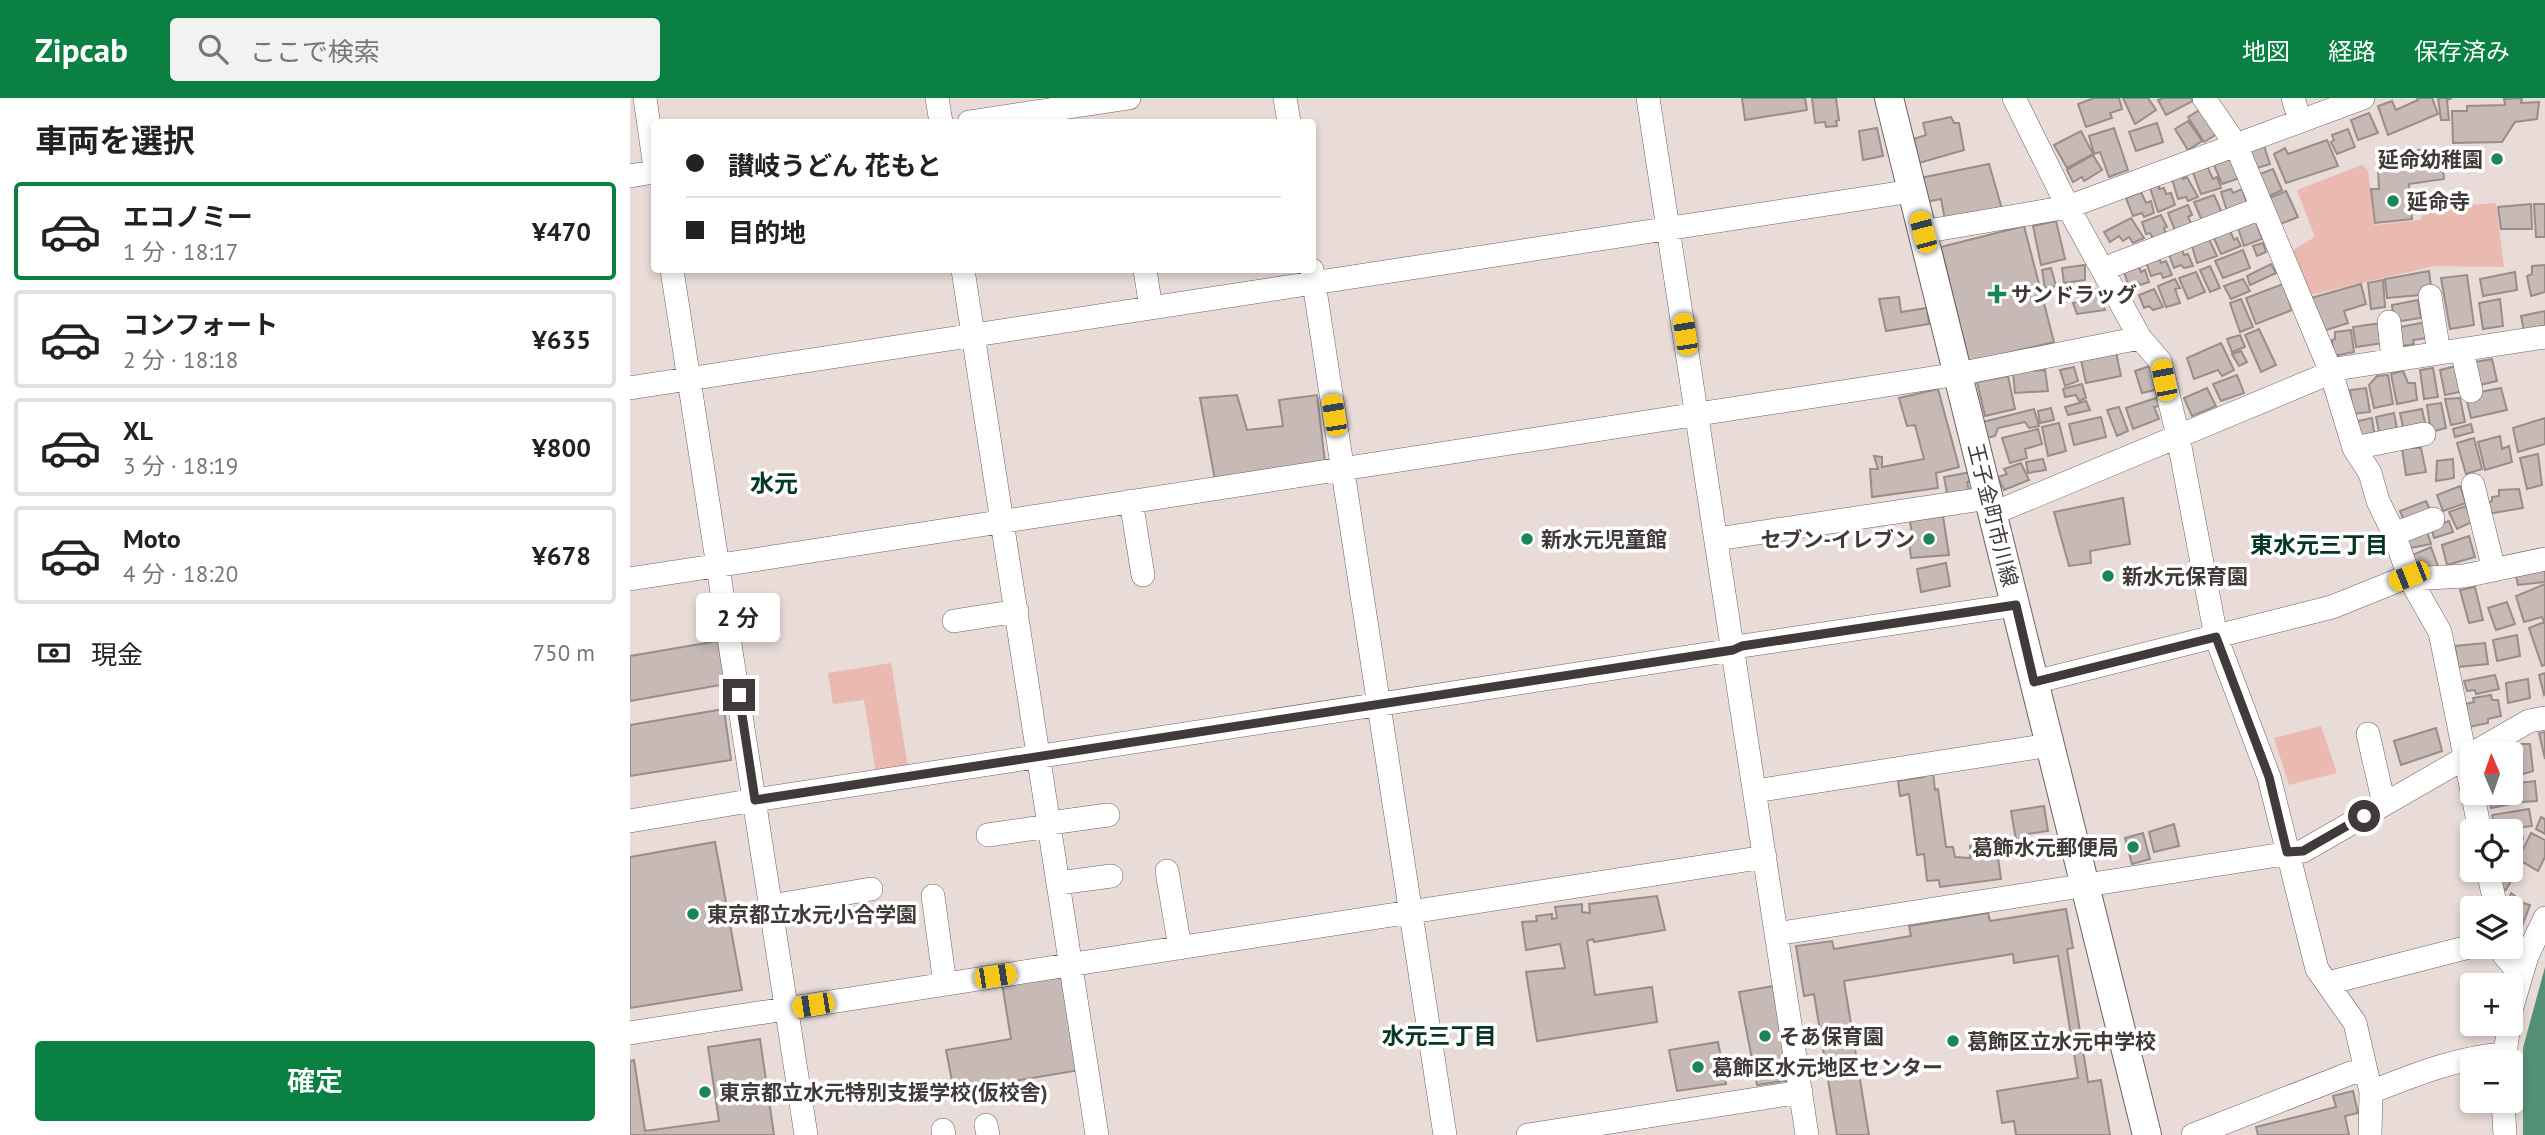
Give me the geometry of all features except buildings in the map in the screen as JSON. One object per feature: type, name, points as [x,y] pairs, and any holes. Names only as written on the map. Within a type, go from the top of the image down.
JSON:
[{"type":"main road","name":"王子金町市川線","points":[[1889,98],[2147,1135]]},
{"type":"street","points":[[645,98],[651,140]]},
{"type":"street","points":[[937,98],[940,119]]},
{"type":"street","points":[[982,119],[1043,105],[1088,114],[1129,98]]},
{"type":"street","points":[[1285,98],[1288,119]]},
{"type":"street","points":[[1648,98],[1807,1135]]},
{"type":"street","points":[[2014,98],[2068,207],[2140,338],[2160,361],[2178,436],[2216,637],[2269,777],[2317,969],[2355,1023],[2368,1081],[2370,1135]]},
{"type":"street","points":[[2204,98],[2236,145],[2331,372],[2354,447],[2370,473],[2378,501],[2394,534],[2409,578],[2440,632],[2462,742]]},
{"type":"street","points":[[2293,98],[2300,121]]},
{"type":"street","points":[[1923,232],[2068,207],[2363,98]]},
{"type":"street","points":[[630,176],[651,172]]},
{"type":"street","points":[[630,388],[1151,308],[1313,276],[1669,228],[1912,191]]},
{"type":"street","points":[[2103,269],[2261,208]]},
{"type":"street","points":[[672,273],[806,1135]]},
{"type":"street","points":[[963,273],[1097,1135]]},
{"type":"street","points":[[1145,273],[1151,308]]},
{"type":"street","points":[[1313,276],[1445,1135]]},
{"type":"street","points":[[2430,296],[2439,353]]},
{"type":"street","points":[[2389,322],[2393,360]]},
{"type":"street","points":[[1717,540],[1992,506],[2178,436],[2342,368],[2545,337]]},
{"type":"street","points":[[630,579],[1958,374],[2140,338]]},
{"type":"street","points":[[2462,350],[2471,391]]},
{"type":"street","points":[[2354,447],[2424,433]]},
{"type":"street","points":[[2473,485],[2494,570]]},
{"type":"street","points":[[1131,501],[1143,575]]},
{"type":"street","points":[[2394,534],[2433,519]]},
{"type":"street","points":[[2034,682],[2332,607],[2409,578],[2464,576],[2545,559]]},
{"type":"street","points":[[630,821],[2016,605]]},
{"type":"street","points":[[954,621],[1017,611]]},
{"type":"street","points":[[2493,742],[2529,721],[2545,718]]},
{"type":"street","points":[[2368,734],[2384,804]]},
{"type":"street","points":[[1755,791],[2050,745]]},
{"type":"street","points":[[1776,934],[2303,851],[2460,761]]},
{"type":"street","points":[[988,835],[1108,815]]},
{"type":"street","points":[[630,1033],[1765,857]]},
{"type":"street","points":[[1167,871],[1180,948]]},
{"type":"street","points":[[1059,883],[1111,876]]},
{"type":"street","points":[[771,906],[871,889]]},
{"type":"street","points":[[933,896],[945,984]]},
{"type":"street","points":[[2522,973],[2545,918]]},
{"type":"street","points":[[2328,983],[2460,949]]},
{"type":"street","points":[[2507,959],[2519,973]]},
{"type":"street","points":[[2193,1135],[2351,1073],[2368,1081],[2460,1062]]},
{"type":"street","points":[[1528,1135],[1801,1092]]},
{"type":"street","points":[[2504,1113],[2505,1135]]},
{"type":"shaded area","points":[[2362,165],[2368,170],[2374,225],[2420,220],[2425,208],[2496,203],[2504,267],[2435,266],[2310,295],[2293,250],[2315,237],[2297,190]]},
{"type":"shaded area","points":[[891,663],[908,767],[876,773],[864,700],[833,704],[828,673]]},
{"type":"shaded area","points":[[2321,726],[2337,773],[2289,785],[2274,738]]},
{"type":"shaded area","points":[[2545,967],[2545,1135],[2523,1135],[2523,1048]]},
{"type":"place","name":"延命幼稚園","points":[[2497,159]]},
{"type":"place","name":"延命寺","points":[[2393,201]]},
{"type":"place","name":"サンドラッグ","points":[[1997,294]]},
{"type":"place","name":"新水元児童館","points":[[1527,539]]},
{"type":"place","name":"セブン-イレブン","points":[[1929,539]]},
{"type":"place","name":"新水元保育園","points":[[2108,576]]},
{"type":"place","name":"葛飾水元郵便局","points":[[2133,847]]},
{"type":"place","name":"東京都立水元小合学園","points":[[693,914]]},
{"type":"place","name":"そあ保育園","points":[[1765,1036]]},
{"type":"place","name":"葛飾区立水元中学校","points":[[1953,1041]]},
{"type":"place","name":"葛飾区水元地区センター","points":[[1698,1067]]},
{"type":"place","name":"東京都立水元特別支援学校(仮校舎)","points":[[705,1092]]},
{"type":"district","name":"水元","points":[[774,483]]},
{"type":"district","name":"東水元三丁目","points":[[2319,544]]},
{"type":"district","name":"水元三丁目","points":[[1439,1035]]},
{"type":"route","points":[[739,695],[755,800],[2016,605],[2034,682],[2216,637],[2269,777],[2287,852],[2303,851],[2364,816]]}]
